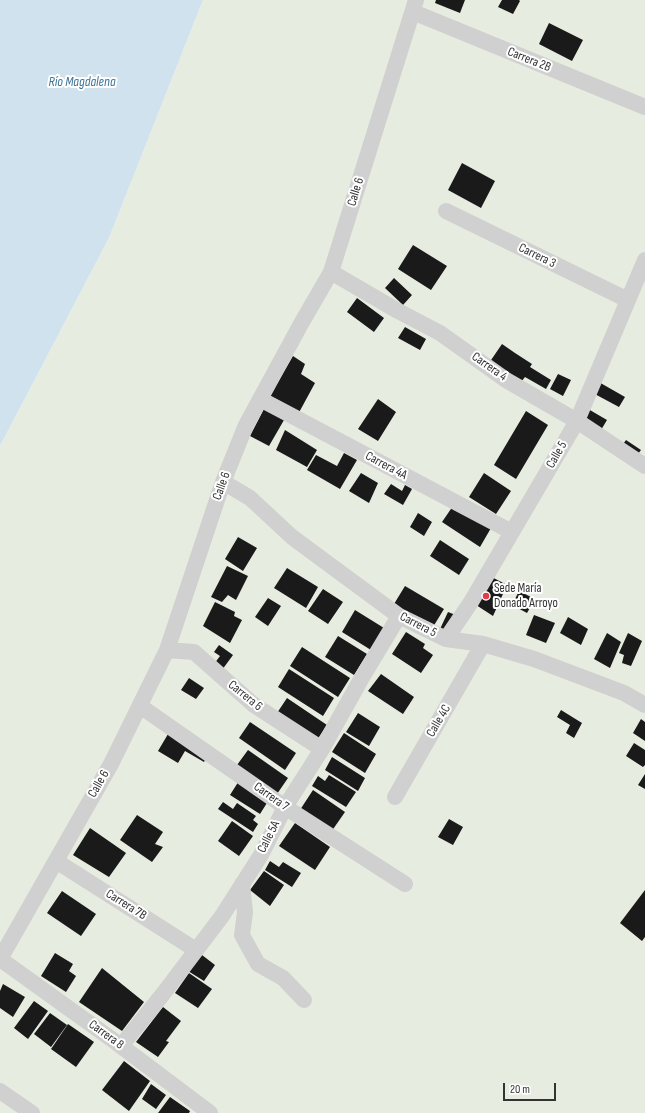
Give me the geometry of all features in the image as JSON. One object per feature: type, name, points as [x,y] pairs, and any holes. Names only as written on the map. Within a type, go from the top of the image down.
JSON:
[{"type":"street","name":"Carrera 2B","points":[[415,6],[645,107]]},
{"type":"street","name":"Calle 6","points":[[0,959],[111,764],[167,650],[223,482],[246,425],[331,272],[415,6]]},
{"type":"street","name":"Carrera 3","points":[[446,211],[628,300]]},
{"type":"street","name":"Calle 5","points":[[446,639],[471,602],[577,421],[645,260]]},
{"type":"street","name":"Carrera 4","points":[[331,272],[398,311],[440,333],[506,380],[577,421],[645,466]]},
{"type":"street","name":"Carrera 4A","points":[[260,400],[512,532]]},
{"type":"street","name":"Carrera 5","points":[[223,482],[250,498],[292,537],[399,616],[446,639],[483,644],[534,659],[624,693],[645,705]]},
{"type":"street","name":"Calle 5A","points":[[121,1046],[164,994],[222,916],[261,855],[285,807],[322,749],[399,616]]},
{"type":"street","name":"Calle 4C","points":[[395,797],[483,644]]},
{"type":"street","name":"Carrera 6","points":[[167,650],[194,652],[254,705],[322,749]]},
{"type":"street","name":"Carrera 7","points":[[140,706],[285,807],[405,884]]},
{"type":"street","name":"Carrera 7B","points":[[56,861],[196,950]]},
{"type":"street","points":[[242,884],[245,912],[242,935],[258,964],[283,978],[304,1000]]},
{"type":"street","name":"Carrera 8","points":[[0,959],[121,1046],[210,1113]]},
{"type":"street","points":[[0,1091],[32,1113]]},
{"type":"shaded area","points":[[203,0],[645,0],[645,1113],[0,1113],[0,446],[109,238]]},
{"type":"water","name":"Río Magdalena","points":[[0,0],[203,0],[109,238],[0,446]]},
{"type":"building","points":[[436,0],[465,0],[460,13],[435,3]]},
{"type":"building","points":[[502,0],[520,1],[513,14],[498,7]]},
{"type":"building","points":[[549,23],[583,40],[572,61],[539,44]]},
{"type":"building","points":[[462,163],[495,181],[481,208],[448,190]]},
{"type":"building","points":[[413,245],[447,266],[431,290],[398,269]]},
{"type":"building","points":[[394,278],[412,295],[403,305],[385,288]]},
{"type":"building","points":[[357,298],[384,318],[374,332],[347,312]]},
{"type":"building","points":[[405,327],[426,339],[420,350],[398,338]]},
{"type":"building","points":[[502,344],[532,364],[530,367],[551,380],[546,389],[525,377],[521,382],[489,363]]},
{"type":"building","points":[[293,356],[305,364],[301,374],[315,383],[296,418],[267,401]]},
{"type":"building","points":[[558,374],[571,380],[563,396],[550,389]]},
{"type":"building","points":[[597,381],[625,397],[619,407],[591,392]]},
{"type":"building","points":[[378,399],[396,412],[378,441],[358,429]]},
{"type":"building","points":[[583,406],[607,420],[598,435],[574,420]]},
{"type":"building","points":[[264,409],[284,420],[269,446],[250,436]]},
{"type":"building","points":[[526,411],[548,425],[516,479],[494,465]]},
{"type":"building","points":[[285,430],[317,450],[307,467],[276,450]]},
{"type":"building","points":[[626,440],[641,450],[635,458],[621,447]]},
{"type":"building","points":[[344,453],[357,460],[340,489],[307,470],[316,455],[337,466]]},
{"type":"building","points":[[361,473],[378,483],[369,503],[349,491]]},
{"type":"building","points":[[484,473],[511,491],[496,514],[469,497]]},
{"type":"building","points":[[391,484],[402,491],[405,485],[412,489],[403,505],[384,494]]},
{"type":"building","points":[[455,503],[491,528],[480,547],[442,522]]},
{"type":"building","points":[[418,513],[432,522],[424,536],[410,527]]},
{"type":"building","points":[[238,537],[257,548],[243,571],[225,559]]},
{"type":"building","points":[[440,540],[469,559],[459,575],[430,556]]},
{"type":"building","points":[[227,566],[248,576],[236,600],[228,595],[222,602],[211,597]]},
{"type":"building","points":[[287,568],[318,587],[306,608],[274,588]]},
{"type":"building","points":[[486,574],[507,585],[493,616],[473,603]]},
{"type":"building","points":[[405,586],[444,609],[433,627],[394,604]]},
{"type":"building","points":[[323,589],[343,602],[328,624],[308,611]]},
{"type":"building","points":[[519,591],[535,599],[527,613],[512,605]]},
{"type":"building","points":[[268,598],[281,606],[268,626],[255,617]]},
{"type":"building","points":[[215,602],[235,612],[234,616],[242,620],[230,643],[203,626]]},
{"type":"building","points":[[355,610],[384,628],[371,650],[342,632]]},
{"type":"building","points":[[448,612],[461,617],[453,634],[440,629]]},
{"type":"building","points":[[534,615],[555,623],[546,643],[526,635]]},
{"type":"building","points":[[568,617],[588,629],[581,645],[560,633]]},
{"type":"building","points":[[406,632],[425,644],[423,648],[433,655],[421,673],[392,654]]},
{"type":"building","points":[[607,633],[621,642],[610,668],[594,659]]},
{"type":"building","points":[[628,633],[642,641],[631,666],[622,663],[624,655],[619,653]]},
{"type":"building","points":[[338,636],[367,654],[354,675],[325,657]]},
{"type":"building","points":[[219,645],[233,655],[222,670],[214,664],[220,656],[214,652]]},
{"type":"building","points":[[302,647],[350,678],[338,697],[290,666]]},
{"type":"building","points":[[289,669],[334,698],[323,716],[278,687]]},
{"type":"building","points":[[381,674],[414,697],[403,714],[368,691]]},
{"type":"building","points":[[189,678],[204,688],[196,699],[181,690]]},
{"type":"building","points":[[287,698],[327,725],[317,740],[277,713]]},
{"type":"building","points":[[561,710],[582,723],[574,738],[566,733],[570,725],[557,717]]},
{"type":"building","points":[[358,713],[380,727],[369,746],[346,732]]},
{"type":"building","points":[[641,719],[645,722],[645,741],[633,733]]},
{"type":"building","points":[[250,722],[296,753],[285,770],[239,738]]},
{"type":"building","points":[[171,729],[210,751],[204,762],[185,751],[178,763],[158,751]]},
{"type":"building","points":[[344,733],[376,754],[365,773],[332,752]]},
{"type":"building","points":[[634,743],[645,750],[645,765],[643,767],[626,756]]},
{"type":"building","points":[[248,750],[288,778],[277,794],[237,765]]},
{"type":"building","points":[[332,757],[365,778],[358,791],[325,770]]},
{"type":"building","points":[[645,774],[645,789],[638,785]]},
{"type":"building","points":[[329,775],[356,792],[346,807],[312,786],[318,776],[325,781]]},
{"type":"building","points":[[242,776],[272,795],[260,814],[230,795]]},
{"type":"building","points":[[313,790],[345,812],[329,835],[298,813]]},
{"type":"building","points":[[223,802],[233,809],[237,803],[256,816],[253,820],[258,824],[253,832],[218,809]]},
{"type":"building","points":[[137,815],[163,832],[155,844],[163,847],[152,862],[120,840]]},
{"type":"building","points":[[449,819],[463,827],[453,845],[438,837]]},
{"type":"building","points":[[232,821],[253,836],[239,856],[218,841]]},
{"type":"building","points":[[295,823],[330,847],[315,870],[279,846]]},
{"type":"building","points":[[90,828],[126,853],[109,877],[73,855]]},
{"type":"building","points":[[270,861],[279,867],[283,862],[301,873],[292,887],[265,870]]},
{"type":"building","points":[[264,871],[284,885],[270,906],[250,890]]},
{"type":"building","points":[[645,890],[645,937],[642,941],[620,923]]},
{"type":"building","points":[[62,891],[96,914],[81,936],[47,913]]},
{"type":"building","points":[[55,953],[73,964],[69,971],[76,976],[66,992],[41,976]]},
{"type":"building","points":[[202,955],[215,965],[204,981],[188,971]]},
{"type":"building","points":[[102,968],[144,1002],[122,1031],[79,1002]]},
{"type":"building","points":[[189,973],[212,989],[198,1008],[175,993]]},
{"type":"building","points":[[3,984],[25,997],[13,1017],[0,1008],[0,991]]},
{"type":"building","points":[[34,1001],[48,1011],[28,1039],[14,1028]]},
{"type":"building","points":[[163,1007],[181,1021],[166,1041],[169,1042],[158,1057],[136,1042]]},
{"type":"building","points":[[50,1013],[67,1025],[51,1047],[34,1034]]},
{"type":"building","points":[[68,1024],[94,1042],[76,1067],[51,1049]]},
{"type":"building","points":[[124,1061],[150,1081],[129,1111],[102,1090]]},
{"type":"building","points":[[151,1084],[166,1095],[156,1109],[142,1099]]},
{"type":"building","points":[[170,1097],[190,1111],[189,1113],[158,1113]]},
{"type":"place","name":"Sede María Donado Arroyo","points":[[486,596]]}]
